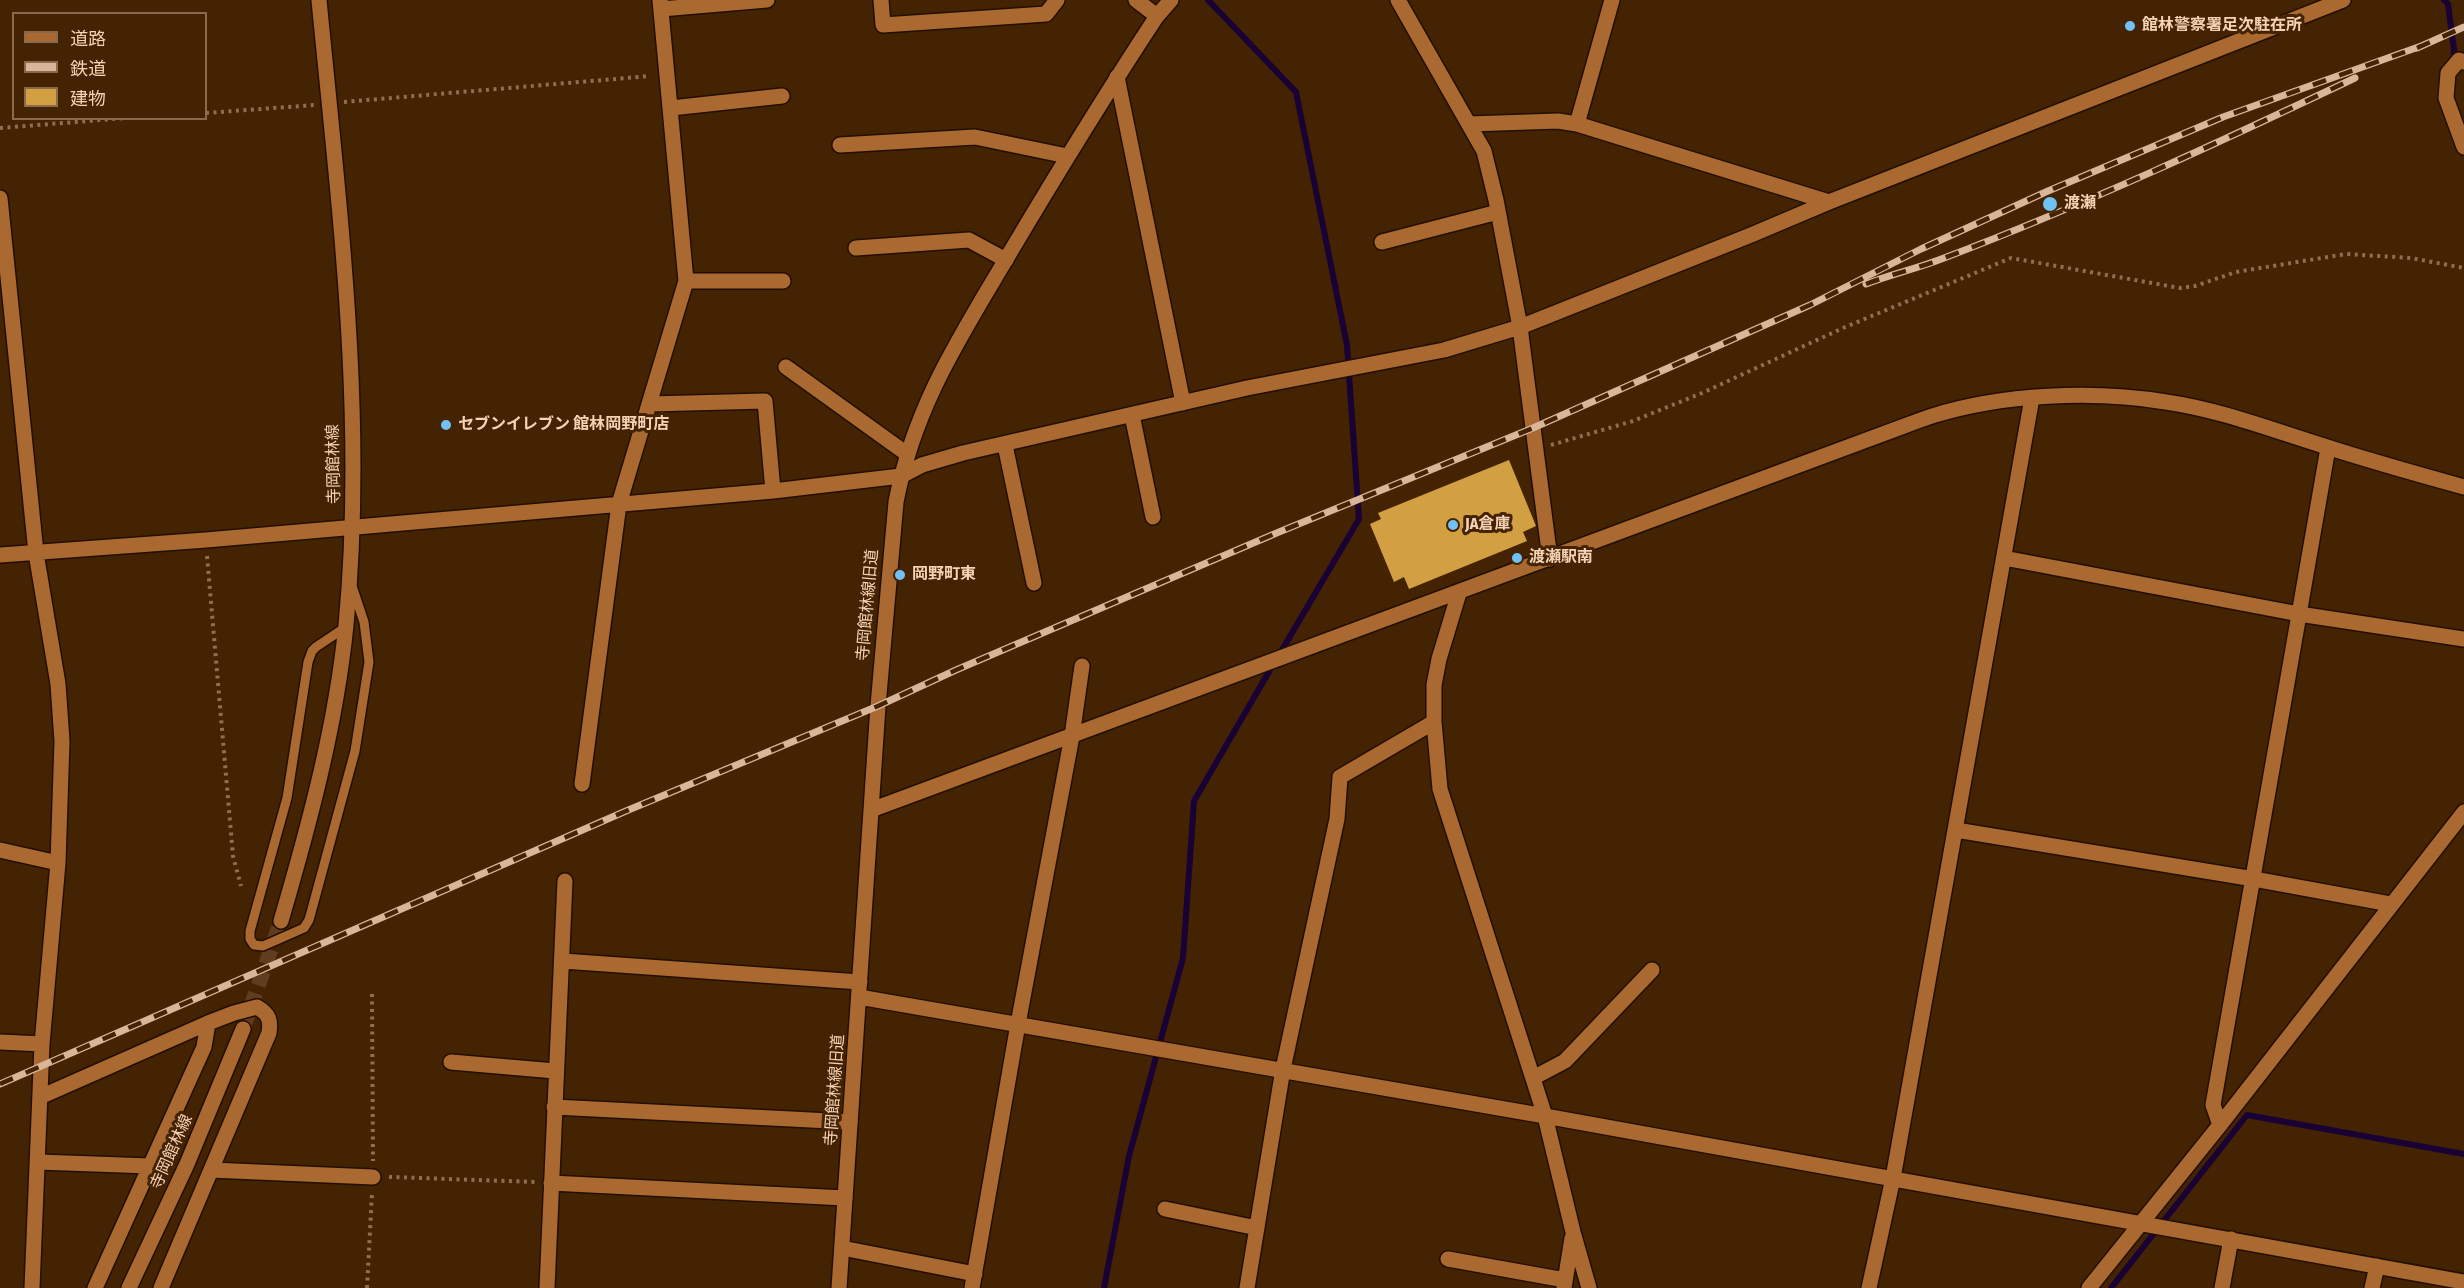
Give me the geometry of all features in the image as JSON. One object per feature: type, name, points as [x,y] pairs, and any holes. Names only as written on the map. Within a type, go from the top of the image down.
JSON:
[{"type":"street","name":"寺岡館林線","points":[[281,921],[303,846],[333,711],[345,627],[352,527],[346,285],[319,0]]},
{"type":"street","points":[[582,784],[619,504],[686,281],[661,5],[767,0]]},
{"type":"street","points":[[881,0],[883,25],[1046,14],[1057,0]]},
{"type":"street","points":[[1136,0],[1157,16]]},
{"type":"street","name":"寺岡館林線旧道","points":[[839,1288],[886,599],[896,502],[901,476],[920,417],[947,360],[1067,156],[1157,16],[1172,0]]},
{"type":"street","points":[[1398,0],[1484,151],[1520,327],[1550,559]]},
{"type":"street","points":[[1578,124],[1612,0]]},
{"type":"street","points":[[0,555],[206,540],[773,491],[901,476],[922,465],[1247,388],[1444,350],[1520,327],[1751,236],[1829,202],[2343,0]]},
{"type":"street","points":[[2464,62],[2459,60],[2448,73],[2446,98],[2464,147]]},
{"type":"street","points":[[1117,77],[1183,403]]},
{"type":"street","points":[[671,108],[782,96]]},
{"type":"street","points":[[1469,124],[1558,121],[1578,124],[1829,202]]},
{"type":"street","points":[[840,145],[975,137],[1067,156]]},
{"type":"street","points":[[0,198],[36,553],[58,684],[62,741],[58,863],[42,1044],[32,1288]]},
{"type":"street","points":[[1382,242],[1498,212]]},
{"type":"street","points":[[856,248],[969,240],[1006,260]]},
{"type":"street","points":[[686,281],[783,281]]},
{"type":"street","points":[[786,367],[907,454]]},
{"type":"street","points":[[871,810],[1933,416],[1987,404],[2032,398],[2108,396],[2167,402],[2224,414],[2464,487]]},
{"type":"street","points":[[1869,1288],[1893,1178],[2032,398]]},
{"type":"street","points":[[650,404],[765,401],[773,491]]},
{"type":"street","points":[[1132,415],[1153,517]]},
{"type":"street","points":[[1005,445],[1034,583]]},
{"type":"street","points":[[2220,1125],[2213,1105],[2328,447]]},
{"type":"street","points":[[2004,558],[2299,614],[2464,639]]},
{"type":"street","points":[[1459,593],[1439,659],[1434,685],[1434,722],[1440,789],[1545,1116],[1589,1288]]},
{"type":"street","points":[[842,1248],[973,1281],[1072,736],[1082,666]]},
{"type":"street","points":[[1247,1288],[1283,1069],[1337,819],[1340,777],[1434,722]]},
{"type":"street","points":[[2089,1288],[2220,1125],[2464,812]]},
{"type":"street","points":[[1956,830],[2390,904]]},
{"type":"street","points":[[0,850],[58,863]]},
{"type":"street","points":[[547,1288],[565,881]]},
{"type":"street","points":[[563,961],[860,982]]},
{"type":"street","points":[[1533,1078],[1565,1061],[1652,970]]},
{"type":"street","points":[[859,998],[1283,1069],[2464,1282]]},
{"type":"street","points":[[40,1097],[208,1023],[257,1007],[266,1012],[271,1021],[269,1033],[161,1288]]},
{"type":"street","points":[[96,1288],[204,1047],[208,1023]]},
{"type":"street","name":"寺岡館林線","points":[[129,1288],[187,1164],[243,1029]]},
{"type":"street","points":[[0,1042],[42,1044]]},
{"type":"street","points":[[451,1062],[555,1071]]},
{"type":"street","points":[[554,1107],[850,1122]]},
{"type":"street","points":[[38,1162],[150,1166]]},
{"type":"street","points":[[211,1170],[373,1176]]},
{"type":"street","points":[[551,1183],[845,1198]]},
{"type":"street","points":[[1165,1209],[1257,1228]]},
{"type":"street","points":[[1448,1259],[1564,1284],[1573,1232]]},
{"type":"street","points":[[2222,1288],[2231,1239]]},
{"type":"street","points":[[2372,1288],[2377,1266]]},
{"type":"lane","points":[[345,627],[316,647],[308,662],[287,798],[250,931],[250,939],[254,945],[263,946],[304,928],[309,920],[355,751],[369,662],[361,607],[349,581]]},
{"type":"path","points":[[207,113],[668,75]]},
{"type":"path","points":[[0,128],[101,120]]},
{"type":"path","points":[[1535,449],[1633,421],[1702,393],[1843,328],[2012,258],[2180,288],[2195,286],[2236,272],[2346,254],[2411,258],[2464,268]]},
{"type":"path","points":[[206,540],[233,856],[241,886]]},
{"type":"path","points":[[367,1288],[373,1176],[372,994]]},
{"type":"path","points":[[373,1176],[551,1183]]},
{"type":"building","name":"JA倉庫","points":[[1509,460],[1536,526],[1523,532],[1527,541],[1409,589],[1404,577],[1394,582],[1370,524],[1381,519],[1378,513]]},
{"type":"waterway","points":[[1208,0],[1296,92],[1347,345],[1359,519],[1279,655]]},
{"type":"waterway","points":[[2444,0],[2448,4],[2454,50],[2453,63]]},
{"type":"waterway","points":[[1104,1288],[1129,1156],[1183,958],[1194,801],[1274,663]]},
{"type":"waterway","points":[[2111,1288],[2247,1115],[2464,1154]]},
{"type":"tunnel","points":[[243,1029],[281,921]]},
{"type":"railway","points":[[2417,48],[2464,27]]},
{"type":"railway","points":[[0,1084],[626,811],[878,706],[956,670],[1279,532],[1533,428],[1810,305],[1921,249],[2048,191],[2223,117],[2424,45]]},
{"type":"railway","points":[[1866,284],[1935,262],[2048,217],[2203,149],[2355,78]]},
{"type":"place","name":"館林警察署足次駐在所","points":[[2130,26]]},
{"type":"place","name":"渡瀬","points":[[2050,204]]},
{"type":"place","name":"セブンイレブン 館林岡野町店","points":[[446,425]]},
{"type":"place","name":"JA倉庫","points":[[1453,525]]},
{"type":"place","name":"渡瀬駅南","points":[[1517,558]]},
{"type":"place","name":"岡野町東","points":[[900,575]]}]
